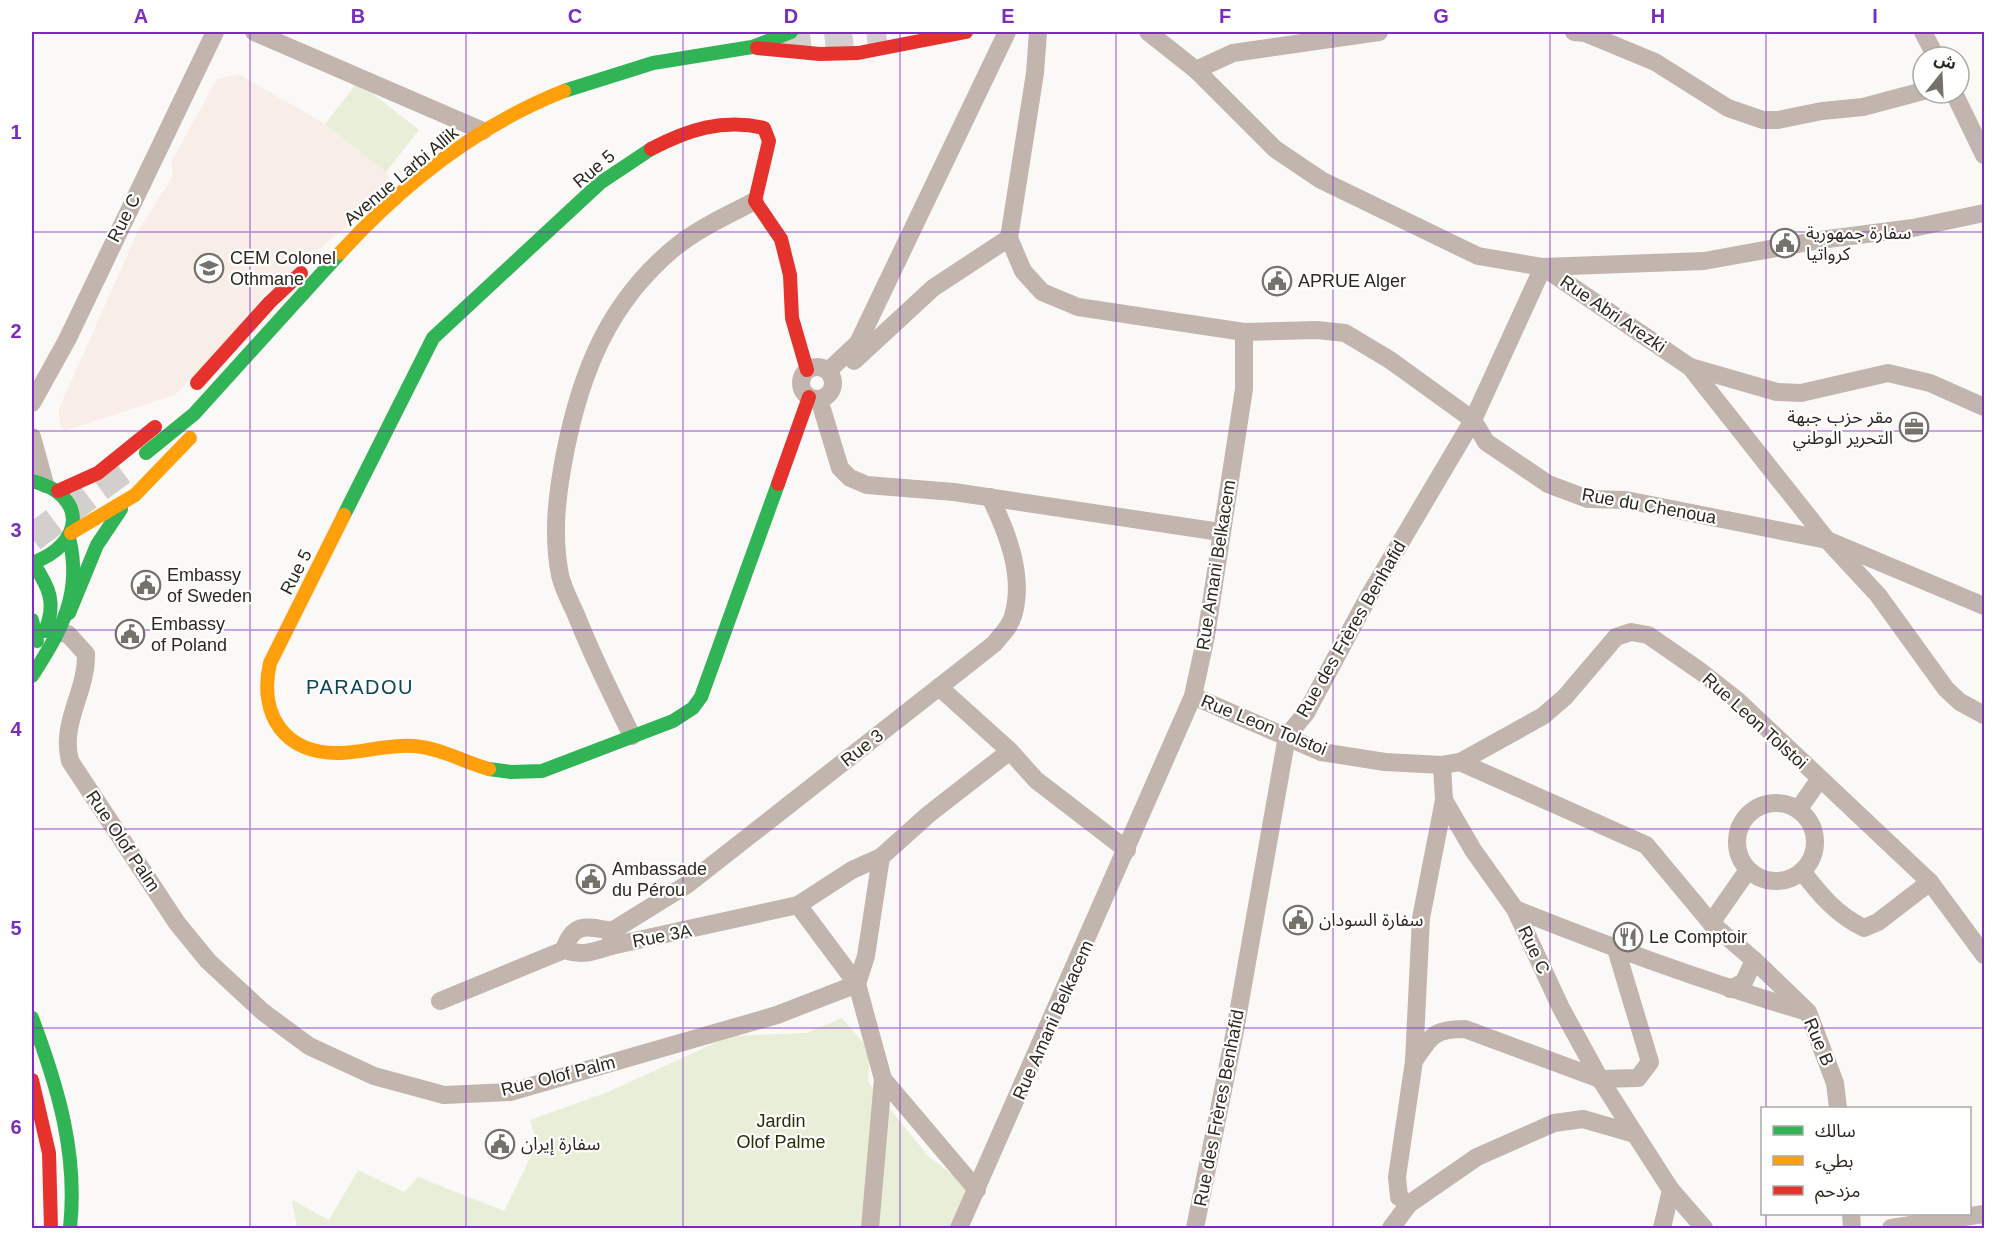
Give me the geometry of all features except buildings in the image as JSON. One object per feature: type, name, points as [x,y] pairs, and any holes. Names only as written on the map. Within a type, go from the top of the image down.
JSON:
[{"type":"main road","name":"Avenue Larbi Allik","points":[[146,453],[194,414],[361,230],[405,190],[483,131],[523,107],[584,83],[653,63],[752,47],[791,32]]},
{"type":"main road","name":"Avenue Larbi Allik","points":[[752,47],[823,54],[856,53],[936,35],[966,32]]},
{"type":"main road","name":"Rue 5","points":[[755,201],[769,141],[764,128],[748,122],[731,122],[679,134],[618,168],[460,310],[433,338],[281,639],[264,679],[266,708],[275,724],[301,745],[320,753],[340,753],[394,745],[416,746],[435,749],[496,771],[521,774],[542,771],[673,721],[693,708],[701,697],[793,436],[814,398]]},
{"type":"main road","points":[[755,201],[781,239],[790,275],[792,318],[807,370]]},
{"type":"main road","points":[[185,396],[287,285],[361,230]]},
{"type":"main road","points":[[272,349],[330,274],[337,256]]},
{"type":"main road","points":[[45,485],[82,482],[110,464],[166,417]]},
{"type":"main road","points":[[32,676],[60,633],[85,579],[103,530],[198,431]]},
{"type":"main road","points":[[45,485],[71,510],[70,536],[75,568],[69,613]]},
{"type":"main road","points":[[34,644],[50,622],[54,605],[50,592],[32,563],[51,558],[60,552],[70,536],[135,495]]},
{"type":"main road","points":[[32,620],[34,644]]},
{"type":"main road","points":[[32,1018],[59,1097],[69,1140],[73,1185],[70,1228]]},
{"type":"main road","points":[[32,1080],[49,1144],[53,1197],[51,1228]]},
{"type":"street","name":"Rue C","points":[[32,404],[67,340],[215,32]]},
{"type":"street","points":[[254,32],[483,131]]},
{"type":"street","points":[[723,32],[728,51]]},
{"type":"street","points":[[814,398],[830,393],[831,376],[858,343],[1007,32]]},
{"type":"street","points":[[1038,32],[1035,73],[1009,238],[1023,271],[1042,292],[1078,307],[1244,332]]},
{"type":"street","name":"Rue Abri Arezki","points":[[1148,32],[1196,70],[1275,149],[1321,180],[1478,256],[1543,267],[1690,367],[1827,540],[1878,595],[1946,689],[1960,702],[1984,715]]},
{"type":"street","points":[[1196,70],[1233,53],[1379,32]]},
{"type":"street","points":[[1574,32],[1585,33],[1655,62],[1728,108],[1763,120],[1778,120],[1822,111],[1863,107],[1911,94]]},
{"type":"street","points":[[1960,105],[1984,155]]},
{"type":"street","points":[[632,736],[592,656],[561,578],[554,543],[556,511],[572,421],[590,365],[612,315],[641,281],[674,249],[755,201]]},
{"type":"street","points":[[1543,267],[1704,261],[1821,240],[1913,228],[1984,213]]},
{"type":"street","points":[[831,376],[933,288],[1009,238]]},
{"type":"street","name":"Rue des Frères Benhafid","points":[[1195,1228],[1234,1036],[1287,736],[1306,713],[1371,594],[1473,420],[1543,267]]},
{"type":"street","name":"Rue du Chenoua","points":[[1244,332],[1317,330],[1345,333],[1390,360],[1473,420],[1486,442],[1548,484],[1588,499],[1626,500],[1827,540],[1984,606]]},
{"type":"street","name":"Rue Amani Belkacem","points":[[959,1228],[1193,696],[1206,636],[1220,531],[1244,389],[1244,332]]},
{"type":"street","points":[[831,376],[820,367],[807,370],[801,384],[814,398],[840,468],[850,478],[867,485],[990,497],[1220,531]]},
{"type":"street","points":[[1690,367],[1777,392],[1801,393],[1888,373],[1910,376],[1984,407]]},
{"type":"street","points":[[32,437],[45,485]]},
{"type":"street","name":"Rue 3","points":[[611,938],[688,884],[994,644],[1013,616],[1013,558],[1009,535],[990,497]]},
{"type":"street","name":"Rue Leon Tolstoi","points":[[1193,696],[1322,752],[1385,762],[1442,765],[1460,762],[1543,716],[1565,697],[1616,637],[1631,632],[1648,635],[1701,671],[1737,700],[1819,780],[1930,882],[1984,955]]},
{"type":"street","name":"Rue Olof Palm","points":[[60,633],[68,634],[86,654],[82,687],[67,729],[66,745],[70,761],[177,923],[208,961],[263,1012],[309,1046],[374,1076],[444,1095],[510,1092],[777,1015],[856,984]]},
{"type":"street","points":[[939,687],[1010,751],[1036,780],[1127,850]]},
{"type":"street","name":"Rue 3A","points":[[440,1001],[564,950],[579,955],[611,938],[798,905],[852,870],[880,857],[929,814],[1010,751]]},
{"type":"street","name":"Rue B","points":[[1460,762],[1646,845],[1710,923],[1754,960],[1808,1012],[1836,1083],[1838,1107]]},
{"type":"street","name":"Rue C","points":[[1442,765],[1444,800],[1473,850],[1515,909],[1561,1008],[1600,1079],[1671,1190],[1704,1228]]},
{"type":"street","points":[[1798,810],[1819,780]]},
{"type":"street","points":[[1409,1204],[1399,1197],[1397,1177],[1414,1061],[1421,918],[1444,800]]},
{"type":"street","points":[[1776,803],[1798,810],[1809,822],[1814,835],[1812,854],[1802,871],[1792,877],[1769,880],[1748,870],[1737,846],[1738,833],[1743,821],[1752,811],[1763,805],[1776,803]]},
{"type":"street","points":[[856,984],[866,956],[880,857]]},
{"type":"street","points":[[1710,923],[1748,870]]},
{"type":"street","points":[[1802,871],[1836,910],[1849,921],[1864,928],[1878,922],[1930,882]]},
{"type":"street","points":[[798,905],[856,984],[883,1079],[870,1228]]},
{"type":"street","points":[[1515,909],[1616,949],[1730,989],[1808,1012]]},
{"type":"street","points":[[564,950],[567,939],[578,929],[586,926],[611,938]]},
{"type":"street","points":[[1414,1061],[1433,1034],[1447,1029],[1465,1029],[1600,1079],[1638,1078],[1650,1062],[1616,949]]},
{"type":"street","points":[[1730,989],[1744,982],[1754,960]]},
{"type":"street","points":[[883,1079],[977,1190]]},
{"type":"street","points":[[1391,1228],[1409,1204],[1477,1157],[1554,1124],[1583,1119],[1635,1134]]},
{"type":"street","points":[[1662,1228],[1671,1190]]},
{"type":"street","points":[[1891,1228],[1984,1214]]},
{"type":"shaded area","name":"CEM Colonel Othmane","points":[[239,74],[325,124],[386,172],[394,187],[265,294],[222,349],[175,395],[64,431],[59,421],[59,409],[137,233],[173,176],[171,162],[217,79]]},
{"type":"green space","points":[[358,82],[419,130],[386,172],[325,124]]},
{"type":"green space","name":"Jardin Olof Palme","points":[[842,1018],[870,1051],[868,1082],[929,1157],[968,1186],[951,1228],[297,1228],[292,1200],[329,1220],[358,1170],[404,1192],[418,1177],[504,1211],[537,1144],[530,1120],[608,1092],[730,1036],[806,1033]]},
{"type":"tunnel","points":[[783,44],[886,32]]},
{"type":"tunnel","points":[[32,538],[130,465]]},
{"type":"traffic: fast","points":[[564,91],[653,63],[752,47],[791,32]]},
{"type":"traffic: fast","points":[[344,515],[433,338],[600,183],[651,149]]},
{"type":"traffic: fast","points":[[146,453],[194,414],[340,253]]},
{"type":"traffic: fast","points":[[32,481],[50,488],[63,497],[71,508],[73,521],[70,533],[62,545],[49,555],[32,563]]},
{"type":"traffic: fast","points":[[489,769],[511,772],[542,771],[673,721],[693,708],[701,697],[778,484]]},
{"type":"traffic: fast","points":[[69,613],[97,545],[121,509]]},
{"type":"traffic: fast","points":[[32,676],[52,643],[67,611],[73,576],[73,558],[69,538]]},
{"type":"traffic: fast","points":[[33,563],[50,595],[49,621],[45,631]]},
{"type":"traffic: fast","points":[[32,620],[37,641]]},
{"type":"traffic: fast","points":[[32,1018],[58,1095],[64,1121],[71,1174],[70,1228]]},
{"type":"traffic: slow","points":[[340,253],[389,204],[443,159],[501,121],[564,91]]},
{"type":"traffic: slow","points":[[71,533],[135,495],[190,438]]},
{"type":"traffic: slow","points":[[344,515],[270,663],[267,682],[272,715],[291,739],[321,752],[341,753],[396,746],[424,747],[489,769]]},
{"type":"traffic: jam","points":[[757,48],[820,54],[858,53],[966,32]]},
{"type":"traffic: jam","points":[[651,149],[692,131],[720,125],[749,125],[764,128],[769,141],[755,201],[781,239],[790,275],[792,318],[807,370]]},
{"type":"traffic: jam","points":[[197,383],[270,302],[301,273]]},
{"type":"traffic: jam","points":[[778,484],[809,397]]},
{"type":"traffic: jam","points":[[58,491],[98,473],[155,427]]},
{"type":"traffic: jam","points":[[32,1080],[49,1153],[51,1228]]},
{"type":"place","name":"سفارة جمهورية كرواتيا","points":[[1785,243]]},
{"type":"place","name":"CEM Colonel Othmane","points":[[209,268]]},
{"type":"place","name":"APRUE Alger","points":[[1277,281]]},
{"type":"place","name":"مقر حزب جبهة التحرير الوطني","points":[[1914,427]]},
{"type":"place","name":"Embassy of Sweden","points":[[146,585]]},
{"type":"place","name":"Embassy of Poland","points":[[130,634]]},
{"type":"place","name":"Ambassade du Pérou","points":[[591,879]]},
{"type":"place","name":"سفارة السودان","points":[[1298,920]]},
{"type":"place","name":"Le Comptoir","points":[[1628,937]]},
{"type":"place","name":"سفارة إيران","points":[[500,1144]]},
{"type":"district","name":"PARADOU","points":[[360,687]]}]
